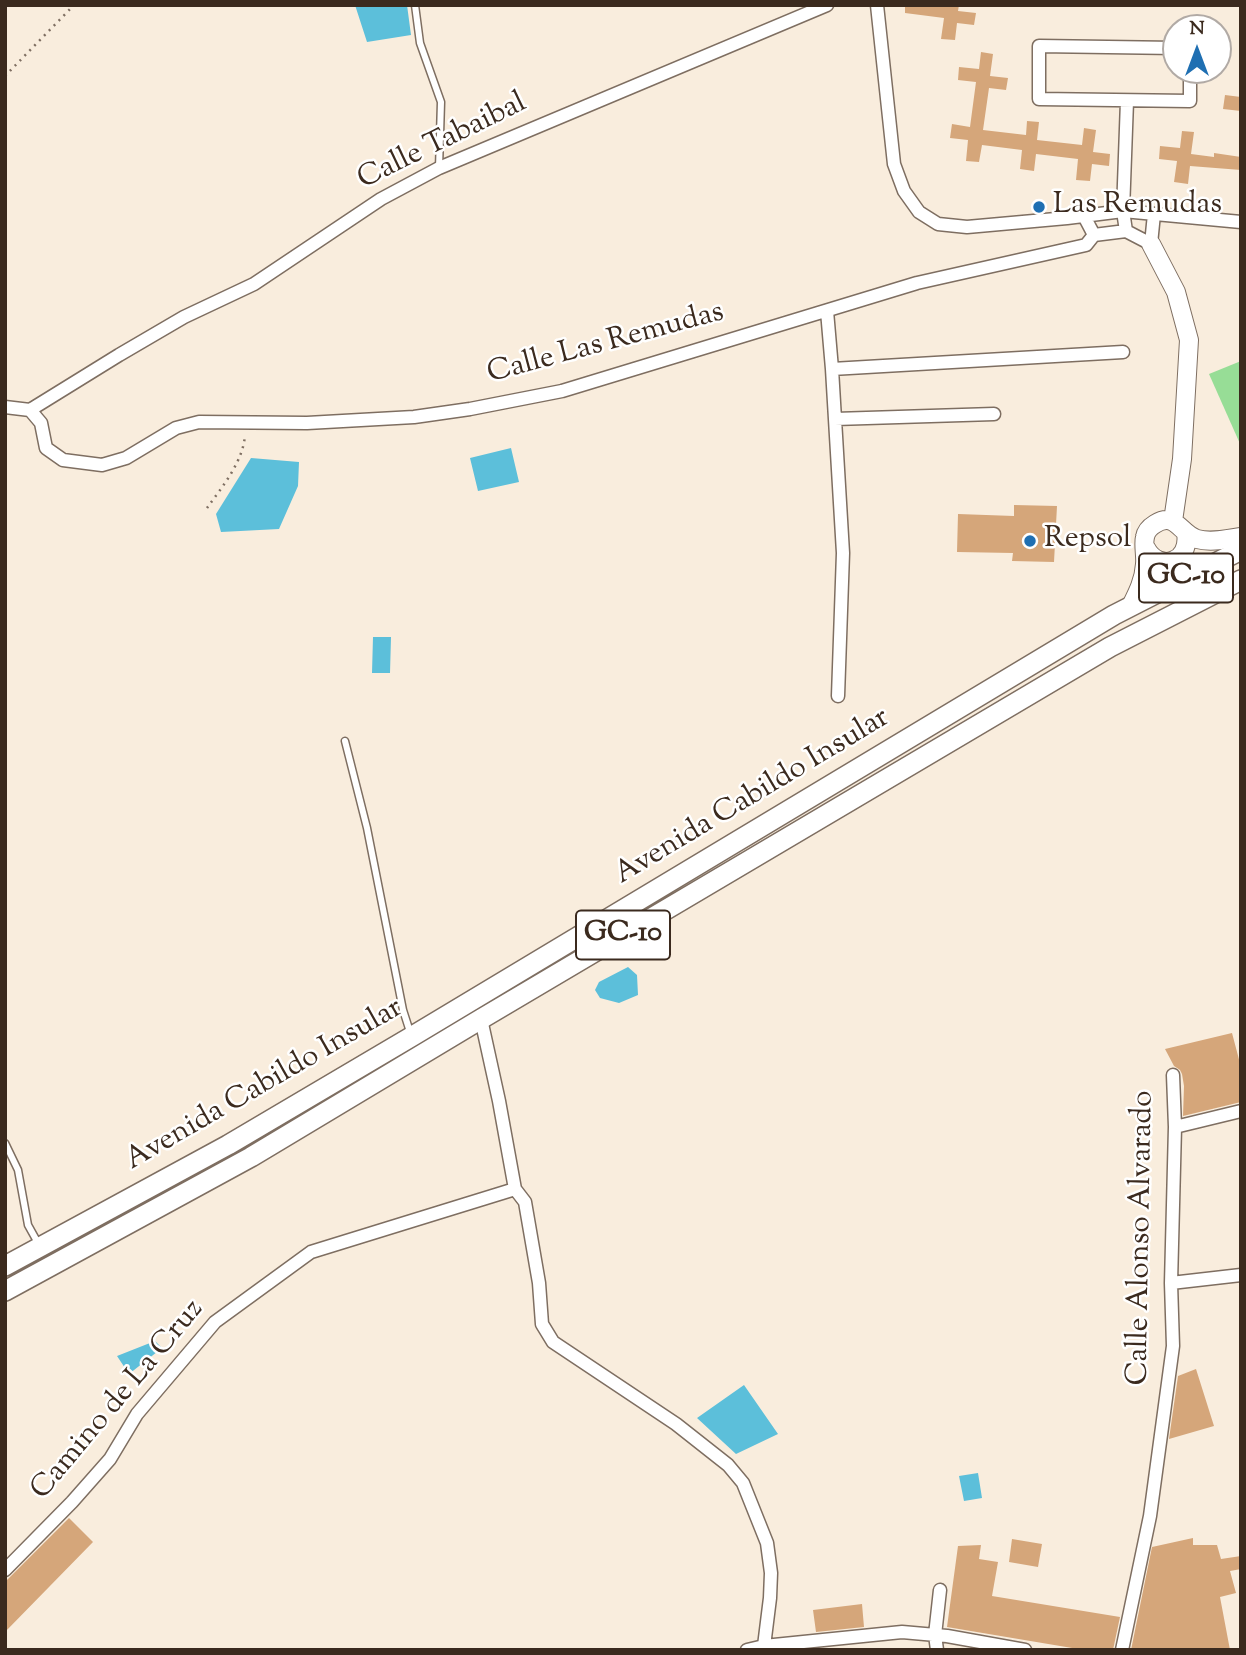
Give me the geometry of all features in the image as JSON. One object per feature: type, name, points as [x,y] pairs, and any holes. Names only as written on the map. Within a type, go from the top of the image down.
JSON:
[{"type":"main road","name":"Avenida Cabildo Insular","points":[[5,1266],[228,1145],[1131,606],[1241,550]]},
{"type":"main road","name":"Avenida Cabildo Insular","points":[[5,1291],[251,1157],[1110,647],[1241,580]]},
{"type":"street","name":"Calle Tabaibal","points":[[30,410],[184,317],[254,284],[381,199],[439,168],[827,5]]},
{"type":"street","points":[[877,5],[894,164],[904,191],[919,212],[938,224],[968,227],[1123,211],[1241,222]]},
{"type":"street","points":[[1162,48],[1039,46],[1039,99],[1190,101],[1190,84]]},
{"type":"street","points":[[1127,101],[1123,211],[1126,230],[1151,244]]},
{"type":"street","points":[[1146,548],[1155,559],[1169,562],[1182,555],[1187,541],[1179,527],[1189,340],[1176,292],[1151,244],[1154,214]]},
{"type":"street","points":[[1084,216],[1094,235]]},
{"type":"street","name":"Calle Las Remudas","points":[[30,410],[41,424],[46,448],[63,460],[102,465],[126,458],[176,428],[200,422],[307,423],[414,417],[483,407],[562,391],[917,283],[1086,245],[1094,235],[1126,230]]},
{"type":"street","points":[[827,311],[843,553],[838,696]]},
{"type":"street","points":[[832,369],[1123,352]]},
{"type":"street","points":[[5,407],[30,410]]},
{"type":"street","points":[[835,419],[994,414]]},
{"type":"street","points":[[1131,606],[1141,586],[1145,568],[1145,537],[1150,527],[1157,522],[1165,520],[1195,539],[1209,541],[1241,537]]},
{"type":"street","points":[[481,1019],[515,1189],[525,1202],[539,1283],[542,1324],[553,1342],[676,1424],[728,1465],[743,1483],[767,1543],[771,1573],[764,1646]]},
{"type":"street","name":"Calle Alonso Alvarado","points":[[1122,1650],[1150,1516],[1173,1346],[1171,1283],[1175,1127],[1172,1075]]},
{"type":"street","points":[[1175,1127],[1241,1111]]},
{"type":"street","name":"Camino de La Cruz","points":[[5,1570],[110,1459],[137,1414],[215,1322],[311,1252],[515,1189]]},
{"type":"street","points":[[1171,1283],[1241,1275]]},
{"type":"street","points":[[937,1650],[935,1635],[940,1590]]},
{"type":"street","points":[[747,1650],[902,1632],[1025,1650]]},
{"type":"lane","points":[[415,5],[420,43],[441,102],[439,168]]},
{"type":"lane","points":[[345,741],[367,828],[403,1010],[411,1037]]},
{"type":"lane","points":[[5,1143],[18,1170],[29,1225],[40,1247]]},
{"type":"path","points":[[5,76],[74,5]]},
{"type":"path","points":[[206,508],[230,475],[244,445],[245,422]]},
{"type":"green space","points":[[1241,361],[1241,446],[1209,374]]},
{"type":"water","points":[[355,5],[407,5],[411,35],[367,42]]},
{"type":"water","points":[[511,448],[519,482],[478,491],[470,458]]},
{"type":"water","points":[[251,458],[299,462],[298,486],[279,529],[221,532],[216,514]]},
{"type":"water","points":[[373,637],[391,637],[390,673],[372,673]]},
{"type":"water","points":[[628,967],[637,975],[638,995],[619,1003],[600,998],[595,990],[599,982]]},
{"type":"water","points":[[155,1341],[162,1348],[129,1374],[117,1356]]},
{"type":"water","points":[[744,1385],[778,1434],[736,1454],[697,1418]]},
{"type":"water","points":[[978,1473],[982,1498],[964,1501],[959,1476]]},
{"type":"building","points":[[905,5],[959,5],[958,11],[976,13],[974,25],[957,23],[955,40],[941,39],[944,18],[905,13]]},
{"type":"building","points":[[981,52],[993,54],[990,76],[1008,78],[1006,90],[989,88],[983,130],[1026,135],[1027,121],[1039,122],[1037,140],[1082,145],[1084,128],[1096,130],[1093,152],[1110,154],[1109,166],[1092,164],[1090,181],[1076,180],[1078,159],[1036,154],[1034,171],[1020,169],[1022,150],[982,145],[979,162],[966,161],[968,140],[950,138],[952,124],[970,127],[976,82],[958,80],[959,67],[979,69]]},
{"type":"building","points":[[1225,95],[1241,97],[1241,111],[1223,109]]},
{"type":"building","points":[[1182,131],[1194,132],[1191,154],[1214,157],[1214,153],[1241,157],[1241,170],[1190,166],[1188,184],[1174,182],[1177,161],[1159,159],[1160,146],[1180,148]]},
{"type":"building","points":[[1014,505],[1057,506],[1054,562],[1012,561],[1013,553],[957,552],[958,514],[1014,516]]},
{"type":"building","points":[[1232,1033],[1241,1067],[1241,1102],[1183,1116],[1182,1074],[1174,1066],[1165,1049]]},
{"type":"building","points":[[1196,1369],[1214,1426],[1169,1439],[1178,1376]]},
{"type":"building","points":[[69,1518],[93,1542],[5,1632],[5,1582]]},
{"type":"building","points":[[1193,1538],[1193,1545],[1217,1545],[1221,1559],[1241,1556],[1241,1569],[1230,1571],[1236,1593],[1220,1597],[1230,1650],[1131,1650],[1152,1547]]},
{"type":"building","points":[[1012,1539],[1042,1544],[1038,1567],[1009,1562]]},
{"type":"building","points":[[981,1545],[979,1559],[998,1562],[992,1596],[1120,1617],[1113,1650],[1084,1650],[947,1627],[958,1546]]},
{"type":"building","points":[[862,1604],[864,1627],[816,1632],[813,1610]]},
{"type":"place","name":"Las Remudas","points":[[1039,207]]},
{"type":"place","name":"Repsol","points":[[1030,541]]}]
